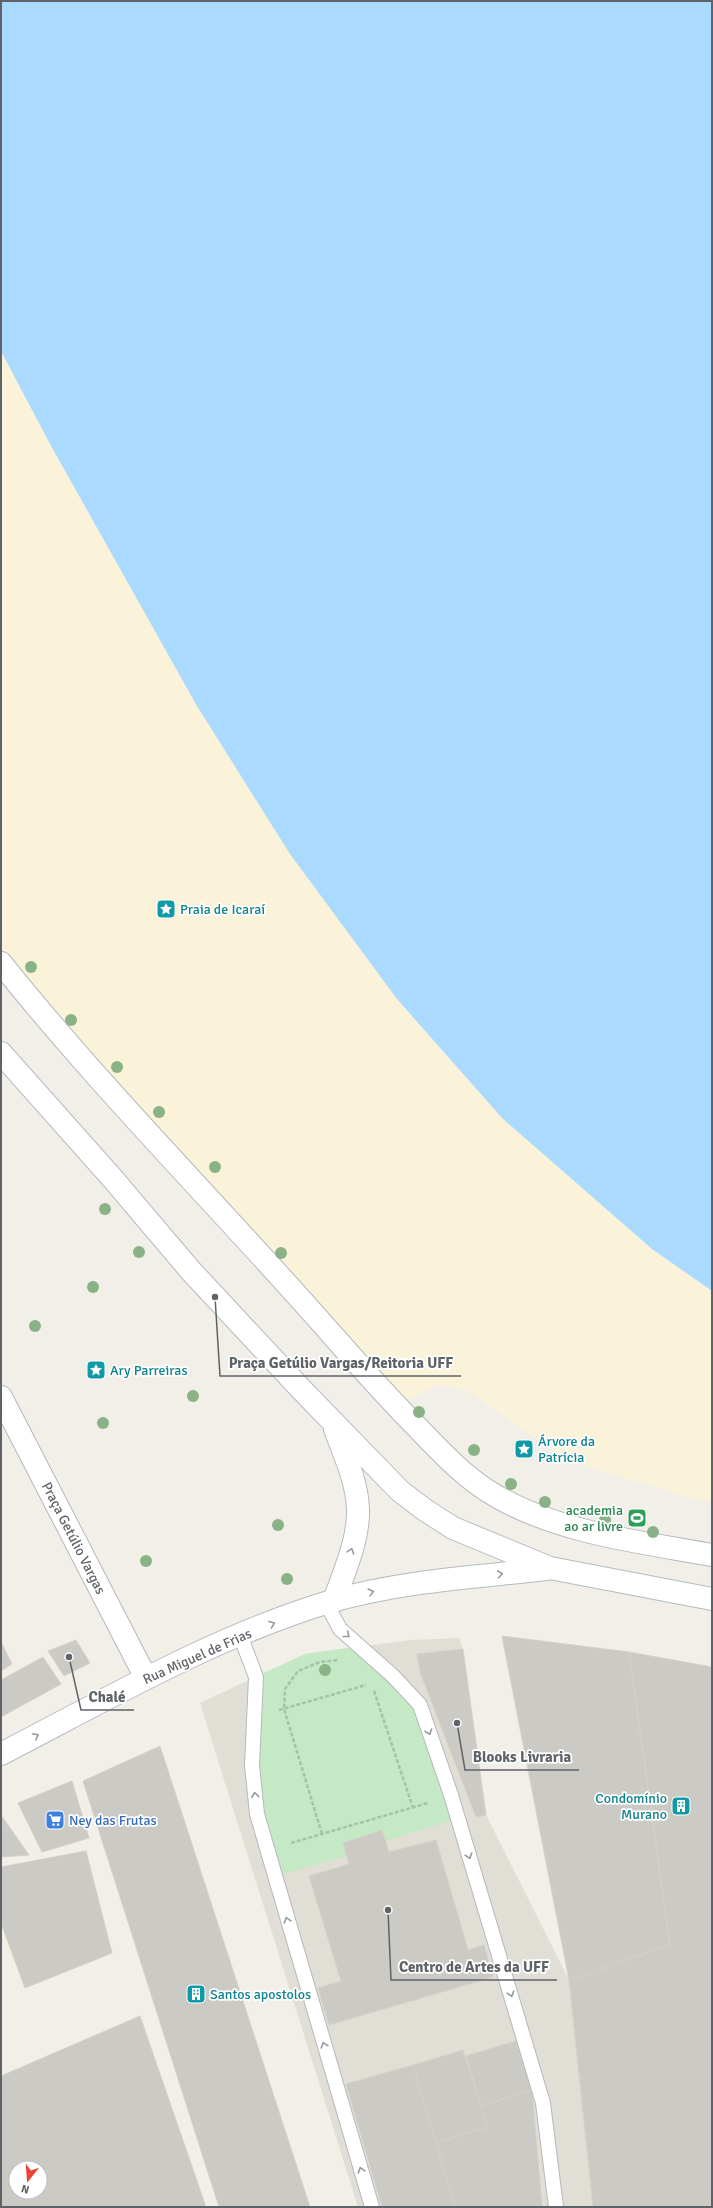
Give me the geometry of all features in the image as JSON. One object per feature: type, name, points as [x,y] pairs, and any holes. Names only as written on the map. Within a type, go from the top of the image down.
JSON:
[{"type":"main road","points":[[1,963],[37,1008],[106,1087],[241,1233],[397,1407],[456,1468],[496,1496],[543,1518],[621,1539],[712,1555]]},
{"type":"main road","points":[[1,1053],[64,1126],[113,1179],[191,1271],[333,1424],[400,1491],[425,1510],[460,1531],[550,1568],[712,1599]]},
{"type":"main road","name":"Praça Getúlio Vargas","points":[[1,1397],[146,1678]]},
{"type":"main road","points":[[330,1602],[354,1539],[358,1509],[352,1478],[333,1424]]},
{"type":"main road","name":"Rua Miguel de Frias","points":[[1,1754],[146,1678],[240,1636],[330,1602],[384,1589],[550,1568]]},
{"type":"lane","points":[[330,1602],[340,1629],[393,1676],[420,1705],[451,1795],[543,2103],[556,2207]]},
{"type":"lane","points":[[240,1636],[256,1677],[252,1718],[252,1765],[257,1814],[372,2207]]},
{"type":"path","points":[[322,1834],[284,1709],[285,1689],[298,1672],[320,1662],[346,1660]]},
{"type":"path","points":[[252,1718],[371,1684],[413,1808]]},
{"type":"path","points":[[267,1850],[413,1808],[451,1795]]},
{"type":"shaded area","points":[[459,1638],[463,1649],[486,1815],[569,1980],[593,2207],[358,2207],[200,1703],[305,1654],[412,1640]]},
{"type":"green space","points":[[361,1646],[420,1705],[458,1818],[386,1841],[382,1830],[343,1843],[347,1856],[274,1877],[257,1814],[256,1677],[305,1654]]},
{"type":"sand","name":"Praia de Icaraí","points":[[1,351],[50,444],[197,706],[290,854],[397,999],[503,1119],[652,1249],[712,1291],[712,1502],[680,1495],[590,1467],[542,1443],[467,1390],[436,1385],[397,1407],[1,963]]},
{"type":"water","points":[[1,1],[712,1],[712,1291],[652,1249],[503,1119],[397,999],[290,854],[197,706],[50,444],[1,351]]},
{"type":"building","points":[[502,1636],[629,1652],[670,1945],[569,1980]]},
{"type":"building","points":[[76,1640],[90,1663],[64,1676],[48,1651]]},
{"type":"building","points":[[1,1642],[12,1664],[1,1671]]},
{"type":"building","points":[[463,1649],[486,1815],[476,1817],[420,1672],[417,1654]]},
{"type":"building","name":"Condomínio Murano","points":[[629,1652],[712,1667],[712,2207],[593,2207],[569,1980],[670,1945]]},
{"type":"building","points":[[43,1657],[61,1684],[1,1717],[1,1680]]},
{"type":"building","name":"Santos apostolos","points":[[160,1746],[310,2207],[219,2207],[83,1781]]},
{"type":"building","name":"Ney das Frutas","points":[[72,1781],[89,1838],[42,1852],[18,1803]]},
{"type":"building","points":[[1,1815],[29,1855],[1,1857]]},
{"type":"building","points":[[382,1830],[389,1852],[436,1840],[468,1950],[484,1945],[493,1977],[329,2025],[318,1988],[341,1981],[309,1876],[349,1864],[343,1843]]},
{"type":"building","points":[[86,1851],[112,1953],[25,1988],[1,1923],[1,1867]]},
{"type":"building","points":[[140,2016],[206,2207],[1,2207],[1,2076]]},
{"type":"building","points":[[516,2041],[532,2090],[481,2106],[466,2056]]},
{"type":"building","points":[[463,2050],[487,2127],[436,2143],[413,2065]]},
{"type":"building","points":[[413,2065],[455,2207],[382,2207],[346,2084]]},
{"type":"building","points":[[532,2090],[542,2207],[455,2207],[436,2143],[487,2127],[481,2106]]},
{"type":"place","name":"Praia de Icaraí","points":[[166,909]]},
{"type":"place","name":"Praça Getúlio Vargas/Reitoria UFF","points":[[215,1297]]},
{"type":"place","name":"Ary Parreiras","points":[[96,1370]]},
{"type":"place","name":"Árvore da Patrícia","points":[[524,1449]]},
{"type":"place","name":"academia ao ar livre","points":[[637,1518]]},
{"type":"place","name":"Chalé","points":[[69,1657]]},
{"type":"place","name":"Blooks Livraria","points":[[457,1723]]},
{"type":"place","name":"Condomínio Murano","points":[[681,1806]]},
{"type":"place","name":"Ney das Frutas","points":[[55,1820]]},
{"type":"place","name":"Centro de Artes da UFF","points":[[388,1910]]},
{"type":"place","name":"Santos apostolos","points":[[196,1994]]}]
